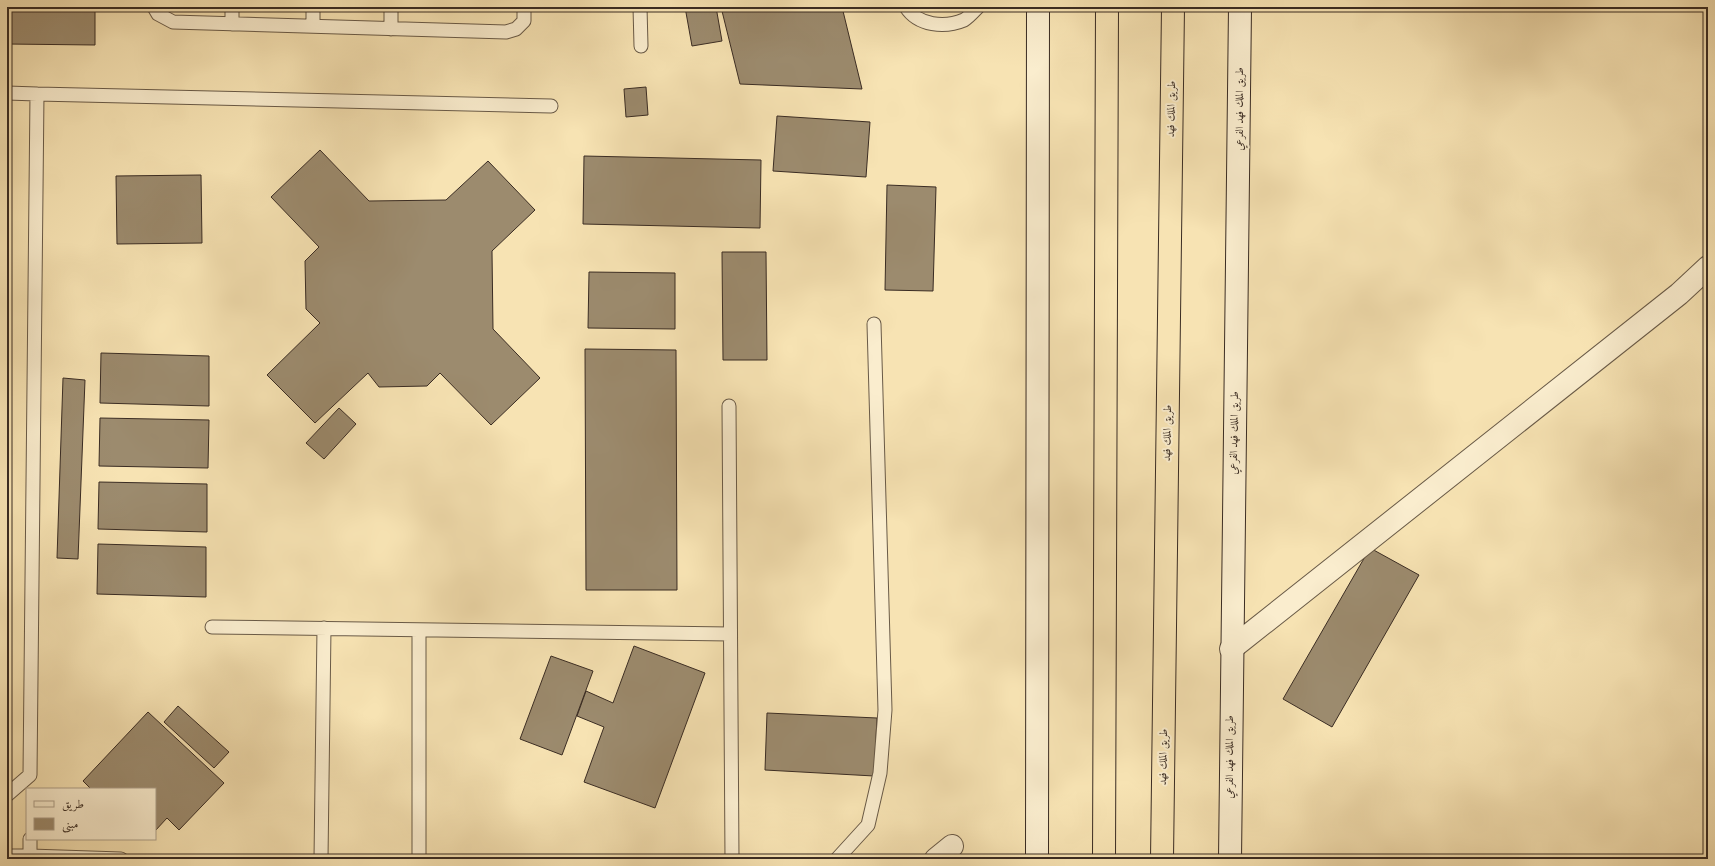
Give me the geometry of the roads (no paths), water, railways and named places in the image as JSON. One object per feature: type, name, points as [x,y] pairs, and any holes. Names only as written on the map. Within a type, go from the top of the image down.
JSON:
[{"type":"highway","points":[[1104,859],[1108,7]]},
{"type":"highway","name":"طريق الملك فهد","points":[[1162,859],[1173,7]]},
{"type":"main road","points":[[1036,859],[1038,7]]},
{"type":"main road","name":"طريق الملك فهد الفرعي","points":[[1230,859],[1231,649],[1240,148],[1240,7]]},
{"type":"main road","points":[[1231,649],[1680,294],[1708,267]]},
{"type":"lane","points":[[154,7],[158,14],[173,22],[506,32],[516,29],[524,21],[524,7]]},
{"type":"lane","points":[[232,7],[232,24]]},
{"type":"lane","points":[[313,7],[313,26]]},
{"type":"lane","points":[[391,7],[391,29]]},
{"type":"lane","points":[[640,7],[641,46]]},
{"type":"lane","points":[[906,7],[910,13],[924,22],[945,26],[965,19],[978,7]]},
{"type":"lane","points":[[7,93],[551,106]]},
{"type":"lane","points":[[30,788],[37,94]]},
{"type":"lane","points":[[838,859],[868,825],[880,773],[884,718],[874,324]]},
{"type":"lane","points":[[729,406],[732,859]]},
{"type":"lane","points":[[212,627],[730,634]]},
{"type":"lane","points":[[321,859],[324,628]]},
{"type":"lane","points":[[419,630],[419,859]]},
{"type":"lane","points":[[7,795],[30,775]]},
{"type":"lane","points":[[30,840],[30,858]]},
{"type":"lane","points":[[7,856],[30,858],[122,859]]}]
